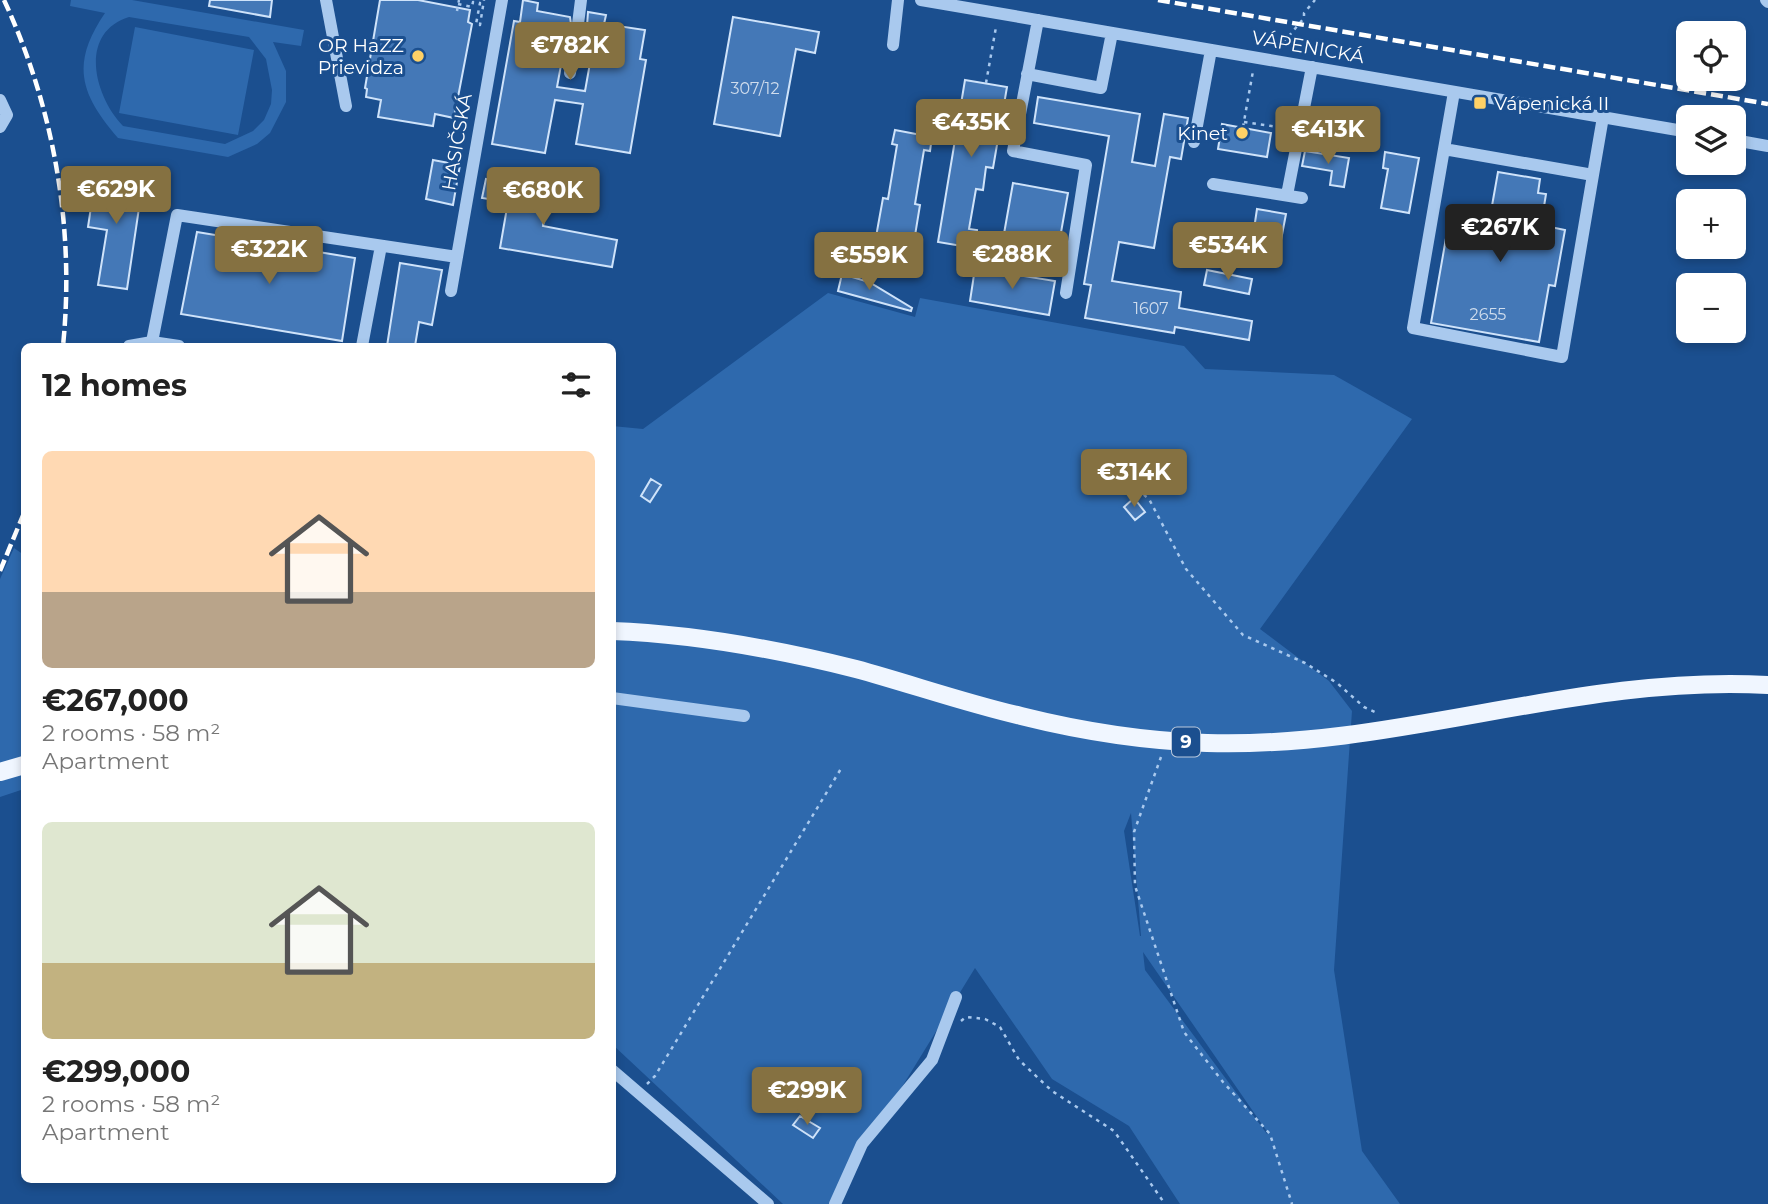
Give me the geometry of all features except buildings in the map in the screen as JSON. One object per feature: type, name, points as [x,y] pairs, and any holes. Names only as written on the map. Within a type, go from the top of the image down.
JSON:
[{"type":"main road","name":"9","points":[[616,631],[686,636],[781,651],[1029,718],[1107,734],[1207,743],[1297,741],[1404,728],[1583,696],[1692,685],[1768,685]]},
{"type":"main road","points":[[0,772],[21,766]]},
{"type":"street","points":[[326,0],[346,106]]},
{"type":"street","name":"HASIČSKÁ","points":[[451,291],[502,0]]},
{"type":"street","points":[[578,24],[581,0]]},
{"type":"street","points":[[893,45],[898,0]]},
{"type":"street","name":"VÁPENICKÁ","points":[[922,0],[1676,130]]},
{"type":"street","points":[[1038,20],[1013,151],[1086,165],[1066,293]]},
{"type":"street","points":[[1027,74],[1101,88],[1112,33]]},
{"type":"street","points":[[570,73],[575,39]]},
{"type":"street","points":[[1194,142],[1211,50]]},
{"type":"street","points":[[1287,195],[1312,67]]},
{"type":"street","points":[[1454,92],[1413,328],[1562,358],[1603,117]]},
{"type":"street","points":[[0,100],[7,115],[0,127]]},
{"type":"street","points":[[1746,142],[1768,146]]},
{"type":"street","points":[[1444,149],[1593,174]]},
{"type":"street","points":[[1213,184],[1302,198]]},
{"type":"street","points":[[152,342],[177,215],[457,257]]},
{"type":"street","points":[[363,343],[381,246]]},
{"type":"street","points":[[146,343],[159,343]]},
{"type":"street","points":[[616,699],[744,716]]},
{"type":"street","points":[[835,1204],[862,1144],[932,1060],[956,997]]},
{"type":"street","points":[[616,1074],[768,1204]]},
{"type":"path","points":[[457,11],[459,2],[472,7],[473,2],[480,3],[476,24],[480,25],[484,0]]},
{"type":"path","points":[[1289,36],[1315,0]]},
{"type":"path","points":[[986,83],[998,13]]},
{"type":"path","points":[[1243,127],[1255,57]]},
{"type":"path","points":[[1244,122],[1298,130]]},
{"type":"path","points":[[1104,463],[1149,499],[1186,569],[1243,635],[1305,663],[1337,683],[1364,707],[1404,728]]},
{"type":"path","points":[[1167,740],[1134,832],[1135,886],[1184,1032],[1223,1082],[1270,1134],[1292,1204]]},
{"type":"path","points":[[637,1093],[655,1076],[842,767]]},
{"type":"path","points":[[943,1031],[966,1017],[985,1019],[1000,1027],[1019,1060],[1052,1091],[1114,1131],[1165,1204]]},
{"type":"shaded area","points":[[71,0],[132,0],[304,30],[301,46],[273,42],[286,71],[286,102],[270,133],[257,144],[228,157],[118,138],[95,107],[84,77],[87,47],[105,13],[70,6]],"holes":[[[129,17],[249,37],[266,59],[272,90],[271,104],[264,120],[253,131],[225,144],[123,126],[105,99],[99,83],[96,66],[102,37],[113,25]]]},
{"type":"shaded area","points":[[135,27],[254,50],[238,135],[119,113]]},
{"type":"shaded area","points":[[828,293],[915,317],[920,298],[1184,346],[1205,369],[1334,375],[1412,419],[1260,629],[1329,681],[1352,711],[1334,970],[1362,1151],[1400,1204],[1180,1204],[1129,1126],[1052,1079],[975,968],[830,1204],[783,1204],[616,1048],[616,426],[643,429]],"holes":[[[1131,813],[1141,936],[1124,831]],[[1143,952],[1268,1133],[1145,970]]]},
{"type":"shaded area","points":[[14,548],[21,553],[21,790],[0,797],[0,579]]},
{"type":"railway","points":[[4,0],[36,83],[57,169],[66,257],[63,343]]},
{"type":"railway","points":[[1158,0],[1768,104]]},
{"type":"railway","points":[[0,571],[21,520]]},
{"type":"place","name":"OR HaZZ Prievidza","points":[[418,56]]},
{"type":"place","name":"Vápenická II","points":[[1480,103]]},
{"type":"place","name":"Kinet","points":[[1242,133]]}]
